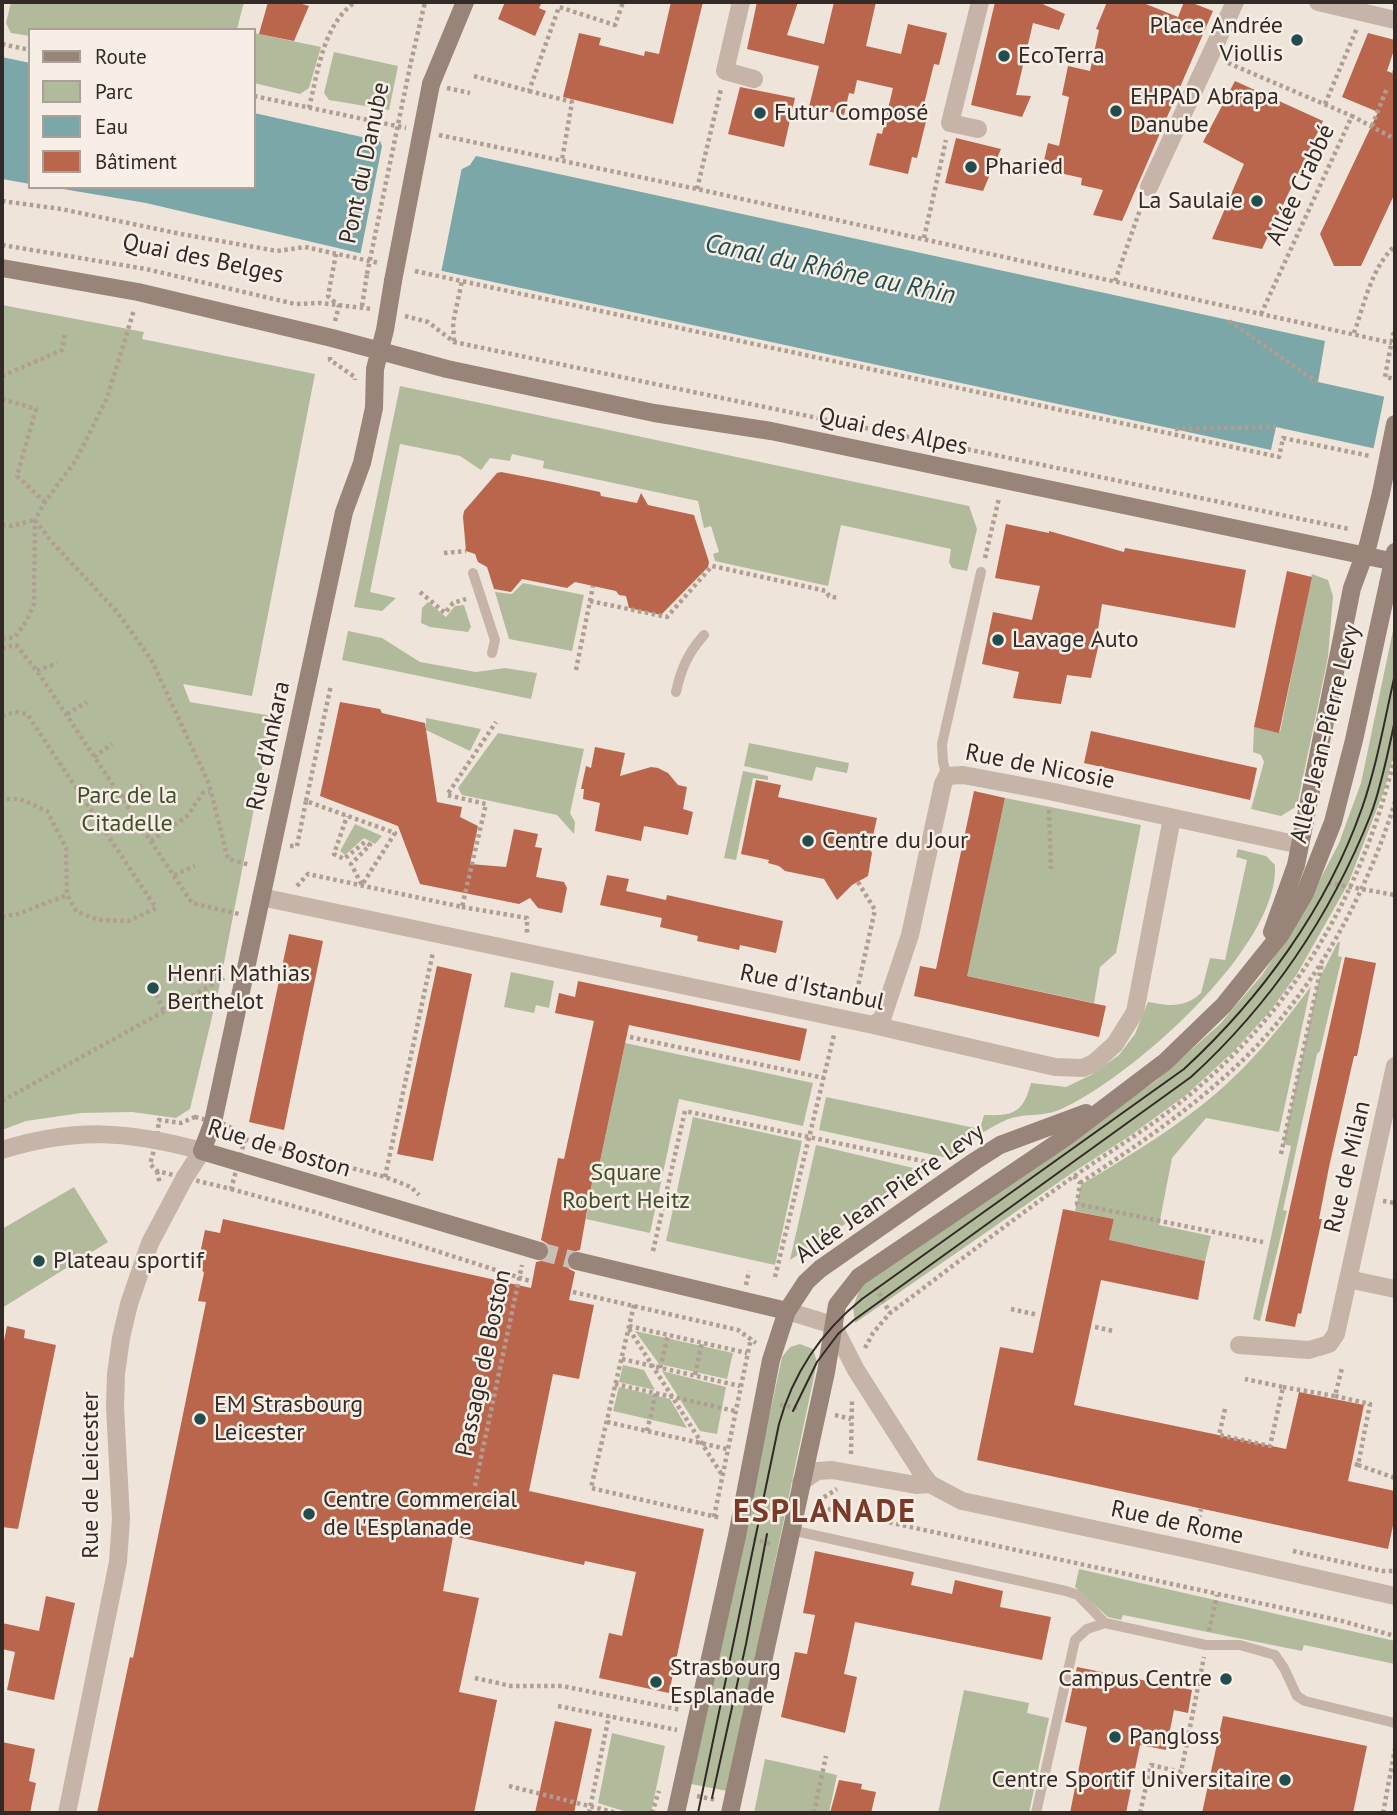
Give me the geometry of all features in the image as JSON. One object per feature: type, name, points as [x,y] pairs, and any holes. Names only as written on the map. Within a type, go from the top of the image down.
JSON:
[{"type":"street","name":"Pont du Danube","points":[[388,312],[390,273],[431,84],[465,2]]},
{"type":"street","points":[[741,2],[725,71],[754,79]]},
{"type":"street","points":[[978,129],[950,123],[980,2]]},
{"type":"street","points":[[1149,187],[1235,2]]},
{"type":"street","points":[[1318,2],[1395,20]]},
{"type":"street","name":"Quai des Belges","points":[[2,268],[138,292],[380,352]]},
{"type":"street","name":"Rue d'Ankara","points":[[202,1151],[214,1122],[261,897],[275,871],[344,512],[362,463],[374,408],[375,369],[388,312]]},
{"type":"street","name":"Quai des Alpes","points":[[380,352],[654,413],[771,431],[1363,555],[1395,559]]},
{"type":"street","name":"Allée Jean-Pierre Levy","points":[[1245,981],[1268,940],[1282,906],[1300,845],[1352,588],[1368,545],[1395,424]]},
{"type":"street","name":"Allée Jean-Pierre Levy","points":[[730,1813],[826,1372],[837,1305],[859,1277],[1066,1137],[1165,1062],[1208,1022],[1245,981],[1281,934],[1311,879],[1333,822],[1395,559]]},
{"type":"street","name":"Rue de Nicosie","points":[[873,1025],[882,1019],[910,935],[943,783],[947,776],[963,775],[1049,791],[1300,845]]},
{"type":"street","name":"Rue d'Istanbul","points":[[261,897],[873,1025],[1055,1067],[1083,1068],[1094,1063],[1115,1044],[1135,1012],[1172,818]]},
{"type":"street","name":"Rue de Milan","points":[[1239,1345],[1309,1350],[1329,1344],[1336,1334],[1395,1066]]},
{"type":"street","name":"Allée Jean-Pierre Levy","points":[[676,1813],[737,1536],[771,1360],[787,1311],[806,1282],[820,1269],[975,1161],[1018,1137],[1065,1123],[1111,1101]]},
{"type":"street","name":"Rue de Boston","points":[[2,1150],[47,1138],[103,1133],[158,1139],[533,1249]]},
{"type":"street","name":"Rue de Leicester","points":[[67,1813],[118,1562],[121,1518],[115,1407],[121,1338],[129,1304],[150,1243],[202,1151]]},
{"type":"street","points":[[577,1261],[787,1311],[832,1325],[856,1370],[930,1484],[916,1485],[850,1472],[817,1472],[802,1482]]},
{"type":"street","points":[[1348,1279],[1395,1289]]},
{"type":"street","name":"Rue de Rome","points":[[930,1484],[985,1508],[1192,1550],[1395,1596]]},
{"type":"lane","points":[[947,776],[942,744],[981,572]]},
{"type":"lane","points":[[473,573],[495,640],[492,653]]},
{"type":"lane","points":[[676,692],[681,671],[692,648],[704,635]]},
{"type":"lane","points":[[790,1539],[1066,1591],[1078,1595],[1105,1623]]},
{"type":"lane","points":[[1036,1813],[1075,1640],[1087,1629],[1105,1623],[1206,1645],[1240,1645],[1275,1655],[1297,1696],[1304,1701],[1395,1723]]},
{"type":"path","points":[[309,108],[332,26],[355,2]]},
{"type":"path","name":"Pont du Danube","points":[[362,306],[425,2]]},
{"type":"path","points":[[529,92],[559,7],[615,25],[623,2]]},
{"type":"path","points":[[1325,104],[1363,12]]},
{"type":"path","points":[[2,44],[28,50]]},
{"type":"path","points":[[1210,56],[1353,116]]},
{"type":"path","points":[[697,189],[725,71]]},
{"type":"path","points":[[474,76],[572,102],[562,160]]},
{"type":"path","points":[[1372,127],[1387,89]]},
{"type":"path","points":[[256,96],[374,121]]},
{"type":"path","name":"Allée Crabbé","points":[[1261,313],[1353,116],[1395,139]]},
{"type":"path","points":[[924,238],[950,123]]},
{"type":"path","points":[[480,145],[562,160],[924,238],[1392,343]]},
{"type":"path","points":[[2,201],[61,209],[277,251],[305,247],[336,254],[390,273]]},
{"type":"path","points":[[1115,281],[1134,223]]},
{"type":"path","name":"Quai des Belges","points":[[2,245],[146,269],[295,304],[362,306]]},
{"type":"path","points":[[1353,333],[1372,282],[1387,253],[1395,246]]},
{"type":"path","points":[[336,254],[328,296],[338,306]]},
{"type":"path","points":[[412,270],[1279,457],[1283,438],[1383,459]]},
{"type":"path","points":[[454,342],[453,323],[462,281]]},
{"type":"path","points":[[2,639],[15,637],[34,604],[35,520],[44,502],[76,460],[107,398],[129,331],[138,292]]},
{"type":"path","name":"Quai des Alpes","points":[[362,306],[428,322],[454,342],[1346,529]]},
{"type":"path","points":[[1229,321],[1317,382]]},
{"type":"path","points":[[2,376],[62,350],[65,333]]},
{"type":"path","points":[[1395,334],[1385,377],[1395,379]]},
{"type":"path","points":[[2,399],[36,409],[17,476],[44,502]]},
{"type":"path","points":[[1175,429],[1275,427]]},
{"type":"path","points":[[981,572],[1003,480]]},
{"type":"path","points":[[2,525],[11,526],[35,520]]},
{"type":"path","points":[[35,520],[117,612],[152,659],[211,792],[228,859],[275,871],[297,887]]},
{"type":"path","points":[[443,553],[466,551]]},
{"type":"path","points":[[590,601],[667,617],[712,566],[826,591],[829,596],[838,598]]},
{"type":"path","points":[[576,670],[593,586]]},
{"type":"path","points":[[420,592],[445,613],[453,603],[480,594]]},
{"type":"path","points":[[2,648],[16,645],[37,671],[191,903],[257,918]]},
{"type":"path","points":[[37,671],[57,663]]},
{"type":"path","points":[[275,871],[290,845],[297,846],[331,685]]},
{"type":"path","points":[[67,714],[87,702]]},
{"type":"path","points":[[2,716],[15,712],[27,714],[156,908],[129,921],[99,920],[77,912],[67,895],[66,848],[47,810],[20,799],[2,799]]},
{"type":"path","points":[[462,907],[486,804],[447,795],[495,722]]},
{"type":"path","points":[[94,757],[112,744]]},
{"type":"path","points":[[1395,756],[1375,830],[1351,888],[1312,958],[1291,988],[1238,1051],[1183,1101],[1152,1125],[1074,1176],[890,1313],[873,1333],[856,1370],[852,1394],[850,1472],[840,1488],[813,1506],[1342,1621],[1395,1636]]},
{"type":"path","points":[[122,797],[142,785]]},
{"type":"path","points":[[1049,791],[1051,869]]},
{"type":"path","points":[[150,841],[187,816],[203,793],[211,792]]},
{"type":"path","points":[[306,802],[395,833],[362,885]]},
{"type":"path","points":[[1263,1242],[1077,1204],[1080,1183],[1165,1125],[1231,1071],[1290,1006],[1324,958],[1372,867],[1395,802]]},
{"type":"path","points":[[347,816],[334,854],[344,859],[365,842],[370,845],[351,864],[362,885]]},
{"type":"path","points":[[174,875],[195,866]]},
{"type":"path","points":[[283,902],[308,874],[527,918],[528,953]]},
{"type":"path","points":[[1311,879],[1395,895]]},
{"type":"path","points":[[858,882],[875,910],[856,995],[888,1002]]},
{"type":"path","points":[[2,917],[18,914],[67,895]]},
{"type":"path","points":[[384,1177],[438,934]]},
{"type":"path","points":[[1281,1154],[1324,958]]},
{"type":"path","points":[[2,1101],[230,974]]},
{"type":"path","points":[[153,988],[164,1011]]},
{"type":"path","points":[[775,1277],[835,1031]]},
{"type":"path","points":[[630,1037],[824,1078]]},
{"type":"path","points":[[653,1251],[685,1111],[945,1166]]},
{"type":"path","points":[[245,1139],[384,1177],[411,1187],[428,1203]]},
{"type":"path","points":[[1074,1176],[1080,1183]]},
{"type":"path","points":[[231,1189],[315,1212],[530,1281]]},
{"type":"path","name":"Passage de Boston","points":[[475,1486],[519,1278],[533,1249]]},
{"type":"path","points":[[573,1292],[738,1330],[757,1345],[758,1354]]},
{"type":"path","points":[[634,1305],[591,1488],[726,1520]]},
{"type":"path","points":[[1011,1309],[1038,1315]]},
{"type":"path","points":[[629,1327],[747,1353]]},
{"type":"path","points":[[629,1327],[657,1367],[722,1475]]},
{"type":"path","points":[[1095,1327],[1113,1331]]},
{"type":"path","points":[[657,1367],[668,1335]]},
{"type":"path","points":[[713,1517],[751,1338]]},
{"type":"path","points":[[695,1375],[702,1342]]},
{"type":"path","points":[[621,1359],[740,1386]]},
{"type":"path","points":[[1335,1396],[1342,1368]]},
{"type":"path","points":[[1245,1379],[1370,1404],[1355,1464],[1395,1478]]},
{"type":"path","points":[[615,1384],[735,1411]]},
{"type":"path","points":[[1225,1409],[1219,1435],[1270,1446],[1283,1387]]},
{"type":"path","points":[[647,1431],[656,1393]]},
{"type":"path","points":[[607,1422],[727,1449]]},
{"type":"path","points":[[737,1536],[790,1539]]},
{"type":"path","points":[[1140,1813],[1151,1765],[1181,1772],[1217,1595]]},
{"type":"path","points":[[475,1678],[511,1686],[562,1686],[689,1712]]},
{"type":"path","points":[[558,1706],[693,1733]]},
{"type":"path","points":[[589,1813],[609,1716]]},
{"type":"path","points":[[1383,1813],[1395,1749]]},
{"type":"path","points":[[814,1813],[826,1756]]},
{"type":"path","points":[[509,1786],[617,1813]]},
{"type":"green space","points":[[11,2],[244,2],[237,28],[28,28],[28,36],[11,33],[6,23]]},
{"type":"green space","points":[[256,33],[321,47],[309,88],[300,94],[256,83]]},
{"type":"green space","points":[[334,52],[398,66],[389,110],[329,100],[324,93]]},
{"type":"green space","name":"Parc de la Citadelle","points":[[2,305],[144,332],[142,339],[315,374],[252,696],[183,684],[190,702],[272,716],[219,988],[190,1109],[176,1118],[132,1112],[81,1113],[26,1121],[2,1130]]},
{"type":"green space","points":[[400,386],[969,506],[977,529],[967,571],[952,568],[949,562],[951,549],[841,525],[828,586],[715,561],[713,554],[719,552],[711,526],[704,528],[698,501],[543,468],[544,461],[512,454],[510,461],[490,458],[481,470],[460,456],[400,444],[370,592],[396,598],[382,611],[354,607]]},
{"type":"green space","points":[[1312,574],[1328,580],[1333,596],[1328,657],[1297,806],[1281,816],[1251,809],[1264,762],[1261,755],[1253,752],[1254,727],[1280,732]]},
{"type":"green space","points":[[523,583],[584,595],[572,651],[509,639],[495,592],[512,594]]},
{"type":"green space","points":[[428,602],[446,617],[455,606],[464,605],[471,627],[468,632],[430,627],[421,623],[422,608]]},
{"type":"green space","points":[[1395,621],[1395,749],[1385,788],[1348,884],[1297,974],[1271,1010],[1234,1051],[1186,1095],[855,1323],[853,1307],[862,1283],[1156,1081],[1220,1024],[1262,975],[1299,920],[1339,843],[1361,783]]},
{"type":"green space","points":[[348,631],[382,638],[420,662],[476,672],[505,668],[537,673],[531,699],[342,660]]},
{"type":"green space","points":[[426,718],[481,729],[470,751],[426,730]]},
{"type":"green space","points":[[498,733],[584,749],[570,813],[575,822],[574,834],[557,815],[462,795],[458,788]]},
{"type":"green space","points":[[749,743],[849,763],[847,773],[816,767],[812,781],[744,766]]},
{"type":"green space","points":[[743,771],[768,776],[768,780],[753,778],[736,860],[724,858]]},
{"type":"green space","points":[[1005,798],[1141,825],[1116,953],[1100,967],[1094,1003],[963,975],[968,969]]},
{"type":"green space","points":[[355,824],[382,836],[375,844],[364,838],[345,855],[340,851]]},
{"type":"green space","points":[[1238,849],[1266,856],[1275,865],[1270,898],[1253,934],[1227,971],[1195,1007],[1123,1071],[1089,1094],[1059,1110],[1006,1120],[948,1158],[819,1130],[826,1097],[980,1129],[984,1115],[1003,1115],[1021,1107],[1031,1083],[1066,1087],[1091,1075],[1119,1055],[1135,1034],[1148,1002],[1170,1005],[1195,998],[1201,993],[1210,958],[1225,960],[1247,860],[1236,857]]},
{"type":"green space","points":[[1338,942],[1338,956],[1342,957],[1320,1051],[1317,1054],[1283,1210],[1287,1211],[1260,1321],[1253,1319],[1291,1146],[1283,1144],[1319,979]]},
{"type":"green space","points":[[511,972],[554,981],[549,1008],[536,1005],[534,1013],[504,1007]]},
{"type":"green space","points":[[1311,986],[1279,1132],[1206,1118],[1172,1158],[1159,1225],[1211,1236],[1205,1261],[1133,1245],[1106,1252],[1114,1219],[1075,1211],[1081,1185],[1158,1137],[1217,1092],[1261,1049]]},
{"type":"green space","name":"Square Robert Heitz","points":[[625,1043],[813,1083],[803,1126],[679,1099],[650,1233],[586,1219],[595,1166],[599,1166]]},
{"type":"green space","points":[[693,1117],[802,1141],[775,1265],[666,1241]]},
{"type":"green space","points":[[816,1145],[926,1171],[790,1260]]},
{"type":"green space","name":"Plateau sportif","points":[[74,1187],[108,1242],[2,1308],[2,1229]]},
{"type":"green space","points":[[635,1331],[733,1353],[727,1379],[659,1364]]},
{"type":"green space","points":[[800,1344],[813,1349],[817,1362],[727,1791],[691,1784],[782,1357],[790,1347]]},
{"type":"green space","points":[[623,1365],[644,1370],[655,1390],[619,1382]]},
{"type":"green space","points":[[662,1371],[726,1387],[717,1434],[700,1431]]},
{"type":"green space","points":[[619,1387],[670,1399],[687,1428],[613,1411]]},
{"type":"green space","points":[[1079,1569],[1395,1641],[1395,1664],[1304,1645],[1302,1651],[1123,1615],[1121,1620],[1108,1617],[1075,1587]]},
{"type":"green space","points":[[964,1690],[1029,1703],[1027,1713],[1049,1718],[1029,1813],[938,1813]]},
{"type":"green space","points":[[612,1733],[665,1746],[651,1813],[630,1813],[598,1803]]},
{"type":"green space","points":[[765,1759],[837,1775],[829,1813],[754,1813]]},
{"type":"water","points":[[2,57],[28,63],[28,184],[2,179]]},
{"type":"water","name":"Canal du Rhône au Rhin","points":[[256,113],[380,141],[384,150],[462,169],[470,165],[476,156],[1325,341],[1318,382],[1395,399],[1395,453],[1276,427],[1271,450],[359,253],[146,203],[63,189],[256,189]]},
{"type":"pier","points":[[380,137],[386,147],[462,165],[468,162],[473,154],[472,159],[462,167],[441,273],[360,256],[382,146]]},
{"type":"pier","points":[[1385,393],[1395,395],[1395,456],[1373,451]]},
{"type":"building","points":[[268,2],[295,2],[309,6],[294,41],[259,34]]},
{"type":"building","points":[[505,2],[542,2],[539,8],[546,11],[535,36],[498,19]]},
{"type":"building","points":[[671,2],[703,2],[673,124],[563,97],[579,33],[601,38],[599,45],[644,56],[645,51],[659,54]]},
{"type":"building","points":[[757,2],[798,2],[787,35],[824,44],[834,2],[876,2],[866,46],[901,54],[908,24],[947,33],[939,65],[934,64],[922,112],[928,113],[917,158],[912,157],[908,174],[869,165],[877,133],[882,134],[893,88],[857,80],[854,94],[849,93],[844,115],[809,107],[819,66],[747,49]]},
{"type":"building","name":"EcoTerra","points":[[995,2],[1038,2],[1065,14],[1059,30],[1033,23],[1016,95],[1031,96],[1022,117],[971,105]]},
{"type":"building","name":"EHPAD Abrapa Danube","points":[[1107,2],[1141,2],[1178,17],[1184,2],[1213,11],[1122,221],[1093,215],[1103,190],[1081,185],[1082,178],[1042,169],[1048,143],[1059,146],[1069,97],[1062,95],[1068,66],[1090,71],[1099,30],[1096,29]]},
{"type":"building","points":[[1368,33],[1395,40],[1387,71],[1395,74],[1395,193],[1361,266],[1334,266],[1320,234],[1378,112],[1342,97]]},
{"type":"building","name":"La Saulaie","points":[[1235,81],[1323,121],[1262,249],[1212,239],[1244,164],[1203,142]]},
{"type":"building","name":"Futur Composé","points":[[740,87],[795,98],[784,147],[728,134]]},
{"type":"building","name":"Pharied","points":[[956,138],[1001,149],[983,191],[945,183]]},
{"type":"building","points":[[497,473],[600,492],[601,496],[637,503],[641,493],[648,505],[694,515],[709,562],[708,567],[661,615],[629,608],[626,596],[619,595],[616,591],[575,582],[567,588],[522,579],[511,592],[494,589],[487,567],[478,562],[475,554],[466,551],[463,517],[464,511]]},
{"type":"building","points":[[1006,524],[1049,531],[1124,552],[1125,548],[1246,570],[1235,628],[1102,604],[1096,642],[1099,643],[1091,678],[1067,675],[1061,704],[1013,698],[1019,672],[982,664],[993,612],[1032,620],[1040,586],[995,578]]},
{"type":"building","points":[[1287,571],[1312,577],[1279,733],[1254,727]]},
{"type":"building","points":[[340,702],[380,709],[382,713],[425,723],[437,802],[462,807],[460,817],[478,826],[470,864],[506,867],[514,829],[538,834],[535,847],[542,848],[536,877],[564,882],[567,888],[562,913],[538,908],[530,898],[519,904],[420,884],[398,826],[320,796]]},
{"type":"building","points":[[1091,731],[1257,768],[1250,800],[1084,763]]},
{"type":"building","points":[[595,747],[625,753],[620,776],[651,767],[658,768],[668,773],[678,785],[687,787],[683,809],[693,812],[688,835],[644,826],[641,841],[595,831],[600,803],[583,799],[584,789],[581,789],[586,766],[591,768]]},
{"type":"building","name":"Centre du Jour","points":[[756,780],[781,785],[778,797],[877,818],[870,849],[872,853],[868,876],[852,885],[837,900],[824,879],[785,871],[768,863],[769,860],[741,854]]},
{"type":"building","points":[[974,791],[1005,798],[967,976],[1106,1006],[1099,1037],[914,996],[920,966],[936,969]]},
{"type":"building","points":[[607,875],[629,879],[626,891],[666,900],[667,895],[783,921],[776,953],[740,945],[739,950],[697,941],[698,936],[660,927],[662,918],[600,905]]},
{"type":"building","points":[[289,934],[323,941],[284,1130],[249,1122]]},
{"type":"building","points":[[1345,957],[1376,963],[1357,1056],[1354,1056],[1329,1167],[1319,1219],[1322,1219],[1301,1314],[1298,1313],[1295,1327],[1265,1321]]},
{"type":"building","points":[[437,966],[472,974],[433,1161],[397,1154]]},
{"type":"building","name":"Centre Commercial de l'Esplanade","points":[[578,981],[807,1029],[800,1061],[629,1025],[599,1166],[595,1166],[580,1250],[569,1253],[566,1259],[569,1269],[575,1272],[569,1300],[594,1305],[579,1379],[553,1374],[529,1491],[704,1529],[669,1693],[599,1678],[609,1633],[622,1636],[636,1572],[585,1561],[584,1565],[453,1536],[443,1591],[479,1598],[459,1692],[497,1700],[474,1813],[97,1813],[130,1657],[133,1658],[206,1302],[198,1301],[204,1273],[198,1263],[205,1230],[220,1233],[223,1219],[531,1288],[536,1262],[546,1260],[550,1254],[548,1244],[541,1240],[558,1158],[564,1159],[594,1021],[555,1013],[559,993],[575,997]]},
{"type":"building","points":[[1063,1209],[1114,1219],[1109,1240],[1205,1261],[1198,1300],[1101,1280],[1074,1405],[1286,1449],[1299,1392],[1364,1405],[1348,1481],[1395,1491],[1395,1516],[1388,1549],[977,1460],[1000,1347],[1033,1353]]},
{"type":"building","points":[[7,1326],[25,1330],[24,1338],[56,1345],[18,1529],[2,1527],[2,1350]]},
{"type":"building","points":[[815,1551],[914,1572],[911,1585],[952,1594],[955,1580],[1003,1591],[1000,1607],[1051,1617],[1042,1660],[855,1622],[844,1674],[857,1677],[845,1733],[781,1717],[795,1652],[807,1654],[815,1615],[803,1613]]},
{"type":"building","points":[[46,1596],[75,1603],[54,1700],[7,1690],[15,1652],[2,1649],[2,1623],[39,1631]]},
{"type":"building","name":"Pangloss","points":[[1077,1667],[1192,1690],[1188,1713],[1174,1710],[1166,1750],[1140,1745],[1126,1813],[1070,1813],[1087,1727],[1065,1722]]},
{"type":"building","name":"Centre Sportif Universitaire","points":[[1223,1716],[1367,1746],[1353,1813],[1202,1813]]},
{"type":"building","points":[[555,1721],[592,1729],[574,1813],[535,1813]]},
{"type":"building","points":[[2,1742],[35,1749],[29,1781],[36,1783],[30,1813],[2,1813]]},
{"type":"building","points":[[839,1780],[862,1784],[861,1789],[876,1792],[871,1813],[830,1813]]},
{"type":"tunnel","points":[[539,1251],[577,1261]]},
{"type":"tram line","points":[[698,1813],[779,1424],[792,1388],[810,1355],[834,1325],[862,1299],[1184,1069],[1265,982],[1311,916],[1347,845],[1372,775],[1395,674]]},
{"type":"tram line","points":[[793,1411],[817,1362],[838,1334],[854,1320],[1191,1077],[1247,1019],[1273,988],[1318,922],[1355,851],[1382,780],[1395,720]]},
{"type":"tram line","points":[[712,1798],[767,1534]]},
{"type":"place","name":"Place Andrée Viollis","points":[[1297,40]]},
{"type":"place","name":"EcoTerra","points":[[1004,56]]},
{"type":"place","name":"EHPAD Abrapa Danube","points":[[1116,111]]},
{"type":"place","name":"Futur Composé","points":[[760,113]]},
{"type":"place","name":"Pharied","points":[[971,167]]},
{"type":"place","name":"La Saulaie","points":[[1257,201]]},
{"type":"place","name":"Lavage Auto","points":[[998,640]]},
{"type":"place","name":"Centre du Jour","points":[[808,841]]},
{"type":"place","name":"Henri Mathias Berthelot","points":[[153,988]]},
{"type":"place","name":"Plateau sportif","points":[[39,1261]]},
{"type":"place","name":"EM Strasbourg Leicester","points":[[200,1419]]},
{"type":"place","name":"Centre Commercial de l'Esplanade","points":[[309,1514]]},
{"type":"place","name":"Campus Centre","points":[[1226,1679]]},
{"type":"place","name":"Strasbourg Esplanade","points":[[656,1682]]},
{"type":"place","name":"Pangloss","points":[[1115,1737]]},
{"type":"place","name":"Centre Sportif Universitaire","points":[[1285,1780]]},
{"type":"district","name":"ESPLANADE","points":[[825,1513]]}]
